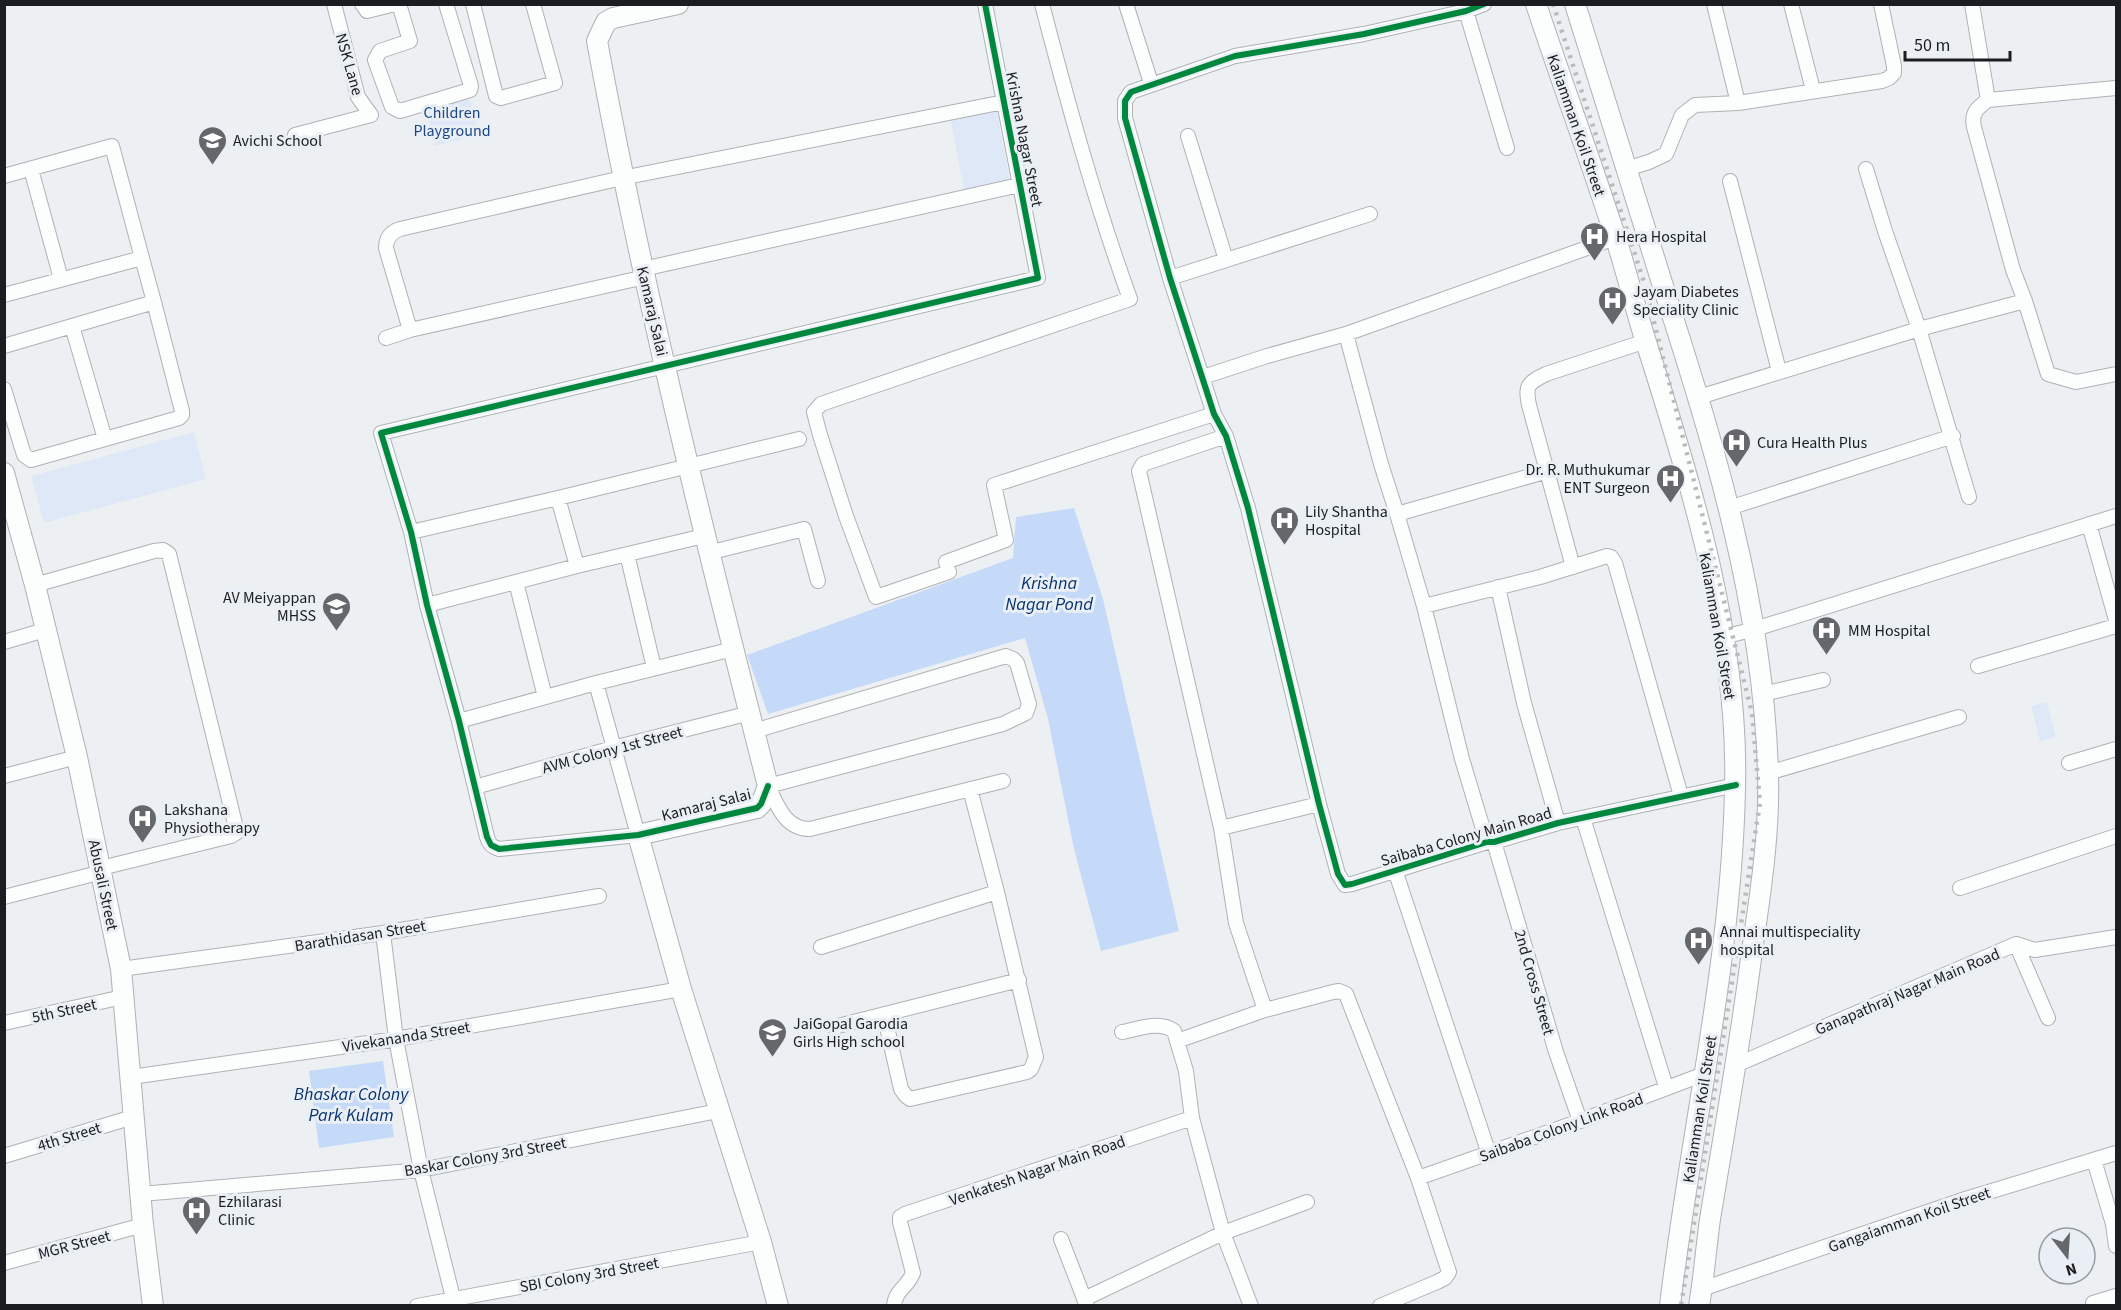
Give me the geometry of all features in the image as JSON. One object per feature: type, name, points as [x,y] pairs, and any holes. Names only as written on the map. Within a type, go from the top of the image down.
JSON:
[{"type":"main road","name":"Kamaraj Salai","points":[[638,835],[757,808],[774,784],[733,649],[706,544],[622,178],[597,41],[606,22],[613,18],[678,4]]},
{"type":"main road","name":"Kaliamman Koil Street","points":[[1536,4],[1615,238],[1668,407],[1697,516],[1723,637],[1732,694],[1736,785],[1720,982],[1670,1305]]},
{"type":"main road","name":"Kaliamman Koil Street","points":[[1575,4],[1699,397],[1729,508],[1755,629],[1763,694],[1768,773],[1765,858],[1737,1065],[1710,1222],[1701,1297]]},
{"type":"main road","name":"Abusali Street","points":[[4,473],[35,585],[77,757],[121,969],[143,1225],[153,1305]]},
{"type":"main road","points":[[638,835],[681,989],[761,1242],[778,1305]]},
{"type":"street","name":"NSK Lane","points":[[295,135],[371,116],[358,97],[334,4]]},
{"type":"street","points":[[362,4],[367,11],[395,4]]},
{"type":"street","points":[[399,4],[410,41],[380,51],[375,60],[392,107],[400,111],[470,90],[471,86],[446,4]]},
{"type":"street","points":[[472,4],[496,96],[501,98],[555,83],[533,4]]},
{"type":"street","name":"Krishna Nagar Street","points":[[665,366],[1038,278],[985,4]]},
{"type":"street","points":[[1042,4],[1110,245],[1130,299],[817,407],[814,412],[819,435],[876,597],[949,572],[946,562],[1006,540],[994,485],[1214,414]]},
{"type":"street","points":[[1126,4],[1151,83]]},
{"type":"street","points":[[1221,828],[1319,804],[1248,508],[1226,436],[1214,414],[1170,278],[1125,118],[1125,101],[1131,92],[1151,83],[1170,80],[1235,56],[1364,34],[1484,4]]},
{"type":"street","points":[[1714,4],[1738,103]]},
{"type":"street","points":[[1791,4],[1813,90]]},
{"type":"street","points":[[1626,169],[1666,154],[1682,115],[1695,105],[1738,103],[1882,81],[1889,78],[1894,73],[1881,4]]},
{"type":"street","points":[[1972,4],[1988,100]]},
{"type":"street","points":[[1466,10],[1507,148]]},
{"type":"street","points":[[2116,88],[1988,100],[1975,110],[1972,120],[2013,270],[2048,374],[2076,382],[2116,374]]},
{"type":"street","points":[[410,330],[386,248],[386,241],[395,231],[622,178],[1004,102]]},
{"type":"street","points":[[1188,136],[1226,260]]},
{"type":"street","points":[[4,177],[112,146],[182,415],[105,439],[27,459],[4,389]]},
{"type":"street","points":[[1866,168],[1953,436],[1969,497]]},
{"type":"street","points":[[31,169],[61,279]]},
{"type":"street","points":[[1730,181],[1779,371]]},
{"type":"street","points":[[386,338],[410,330],[644,272],[1019,185]]},
{"type":"street","points":[[1170,278],[1370,214]]},
{"type":"street","points":[[1203,377],[1346,334],[1615,238]]},
{"type":"street","points":[[4,295],[142,258]]},
{"type":"street","points":[[1699,397],[1919,329],[2025,301]]},
{"type":"street","points":[[4,346],[154,302]]},
{"type":"street","points":[[72,326],[105,439]]},
{"type":"street","name":"2nd Cross Street","points":[[1346,334],[1381,464],[1424,606],[1462,759],[1580,1121]]},
{"type":"street","points":[[1572,567],[1527,395],[1527,387],[1532,381],[1545,374],[1646,341]]},
{"type":"street","points":[[596,683],[638,835],[495,848],[488,842],[427,604],[411,532],[381,433],[665,366]]},
{"type":"street","points":[[1226,436],[1143,464],[1139,469],[1221,828],[1236,923],[1265,1010]]},
{"type":"street","points":[[1729,508],[1953,436]]},
{"type":"street","points":[[411,532],[800,439]]},
{"type":"street","points":[[1397,514],[1548,471]]},
{"type":"street","points":[[558,498],[577,566]]},
{"type":"street","points":[[1723,637],[2116,516]]},
{"type":"street","points":[[2089,524],[2116,620]]},
{"type":"street","points":[[427,604],[627,554],[804,529],[818,581]]},
{"type":"street","points":[[4,897],[234,835],[236,828],[169,554],[163,550],[154,551],[35,585]]},
{"type":"street","points":[[627,554],[654,668]]},
{"type":"street","points":[[1424,606],[1607,556],[1611,557],[1616,563],[1681,796]]},
{"type":"street","points":[[516,582],[545,697]]},
{"type":"street","points":[[1498,586],[1524,703],[1558,823]]},
{"type":"street","points":[[1978,666],[2116,626]]},
{"type":"street","points":[[4,642],[45,630]]},
{"type":"street","points":[[459,722],[596,683],[733,649]]},
{"type":"street","name":"AVM Colony 1st Street","points":[[475,787],[613,748],[756,724],[1006,656],[1017,663],[1029,704],[1026,713],[1004,724],[774,784]]},
{"type":"street","points":[[1763,694],[1823,680]]},
{"type":"street","points":[[1768,773],[1959,717]]},
{"type":"street","points":[[2069,763],[2116,749]]},
{"type":"street","points":[[4,776],[77,757]]},
{"type":"street","points":[[774,784],[780,813],[791,823],[803,829],[1003,781]]},
{"type":"street","name":"Saibaba Colony Main Road","points":[[1319,804],[1338,874],[1345,885],[1558,823],[1736,785]]},
{"type":"street","points":[[884,1014],[901,1089],[910,1099],[1027,1072],[1031,1069],[1036,1057],[1019,980],[970,789]]},
{"type":"street","points":[[1583,818],[1666,1088]]},
{"type":"street","points":[[1960,888],[2116,836]]},
{"type":"street","points":[[1395,870],[1489,1154]]},
{"type":"street","points":[[821,947],[997,892]]},
{"type":"street","name":"Barathidasan Street","points":[[121,969],[383,933],[599,896]]},
{"type":"street","points":[[383,933],[396,1039],[421,1170],[454,1302]]},
{"type":"street","name":"Ganapathraj Nagar Main Road","points":[[1737,1065],[2016,944],[2035,950],[2116,937]]},
{"type":"street","points":[[2016,944],[2048,1018]]},
{"type":"street","points":[[834,1027],[1019,980]]},
{"type":"street","name":"Vivekananda Street","points":[[131,1077],[396,1039],[681,989]]},
{"type":"street","points":[[1177,1041],[1265,1010],[1333,992],[1346,994],[1418,1178],[1449,1272],[1445,1278],[1437,1282],[1380,1305]]},
{"type":"street","name":"5th Street","points":[[4,1023],[123,997]]},
{"type":"street","points":[[1122,1032],[1164,1025],[1174,1030],[1186,1071],[1192,1118],[1223,1233],[1251,1305]]},
{"type":"street","name":"Saibaba Colony Link Road","points":[[1418,1178],[1704,1074]]},
{"type":"street","name":"Baskar Colony 3rd Street","points":[[141,1194],[421,1170],[718,1111]]},
{"type":"street","name":"4th Street","points":[[4,1156],[133,1117]]},
{"type":"street","name":"Venkatesh Nagar Main Road","points":[[894,1305],[897,1292],[910,1281],[913,1273],[900,1217],[1192,1118]]},
{"type":"street","name":"Gangaiamman Koil Street","points":[[1701,1297],[1959,1201],[2116,1153]]},
{"type":"street","points":[[2094,1160],[2115,1223],[2116,1246]]},
{"type":"street","points":[[1061,1239],[1086,1302],[1223,1233],[1307,1202]]},
{"type":"street","name":"MGR Street","points":[[4,1263],[143,1225]]},
{"type":"street","name":"SBI Colony 3rd Street","points":[[417,1305],[454,1302],[761,1242]]},
{"type":"street","points":[[2093,1303],[2116,1296]]},
{"type":"green space","name":"Children Playground","points":[[469,95],[479,135],[435,146],[425,106]]},
{"type":"green space","points":[[996,108],[1010,180],[964,190],[950,117]]},
{"type":"green space","points":[[194,432],[206,479],[44,523],[31,476]]},
{"type":"green space","points":[[2047,702],[2056,737],[2040,741],[2031,706]]},
{"type":"water","name":"Krishna Nagar Pond","points":[[1074,508],[1103,599],[1179,931],[1101,951],[1074,849],[1048,719],[1025,638],[768,714],[747,655],[1013,558],[1016,517]]},
{"type":"water","name":"Bhaskar Colony Park Kulam","points":[[383,1061],[394,1137],[319,1148],[309,1071]]},
{"type":"railway","points":[[1553,4],[1644,282],[1752,713],[1760,803],[1681,1306]]},
{"type":"cycle path","points":[[768,786],[757,808],[638,835],[499,849],[491,845],[487,837],[459,721],[427,605],[411,532],[381,433],[1038,278],[985,4]]},
{"type":"cycle path","points":[[1484,4],[1466,11],[1364,34],[1235,56],[1131,92],[1125,101],[1125,118],[1170,278],[1214,414],[1226,436],[1248,508],[1338,874],[1345,885],[1352,884],[1487,842],[1494,842],[1558,823],[1736,785]]},
{"type":"place","name":"Avichi School","points":[[212,166]]},
{"type":"place","name":"Hera Hospital","points":[[1595,262]]},
{"type":"place","name":"Jayam Diabetes Speciality Clinic","points":[[1612,326]]},
{"type":"place","name":"Cura Health Plus","points":[[1736,468]]},
{"type":"place","name":"Dr. R. Muthukumar ENT Surgeon","points":[[1671,504]]},
{"type":"place","name":"Lily Shantha Hospital","points":[[1284,546]]},
{"type":"place","name":"AV Meiyappan MHSS","points":[[337,632]]},
{"type":"place","name":"MM Hospital","points":[[1827,656]]},
{"type":"place","name":"Lakshana Physiotherapy","points":[[143,844]]},
{"type":"place","name":"Annai multispeciality hospital","points":[[1699,966]]},
{"type":"place","name":"JaiGopal Garodia Girls High school","points":[[772,1058]]},
{"type":"place","name":"Ezhilarasi Clinic","points":[[197,1236]]}]
